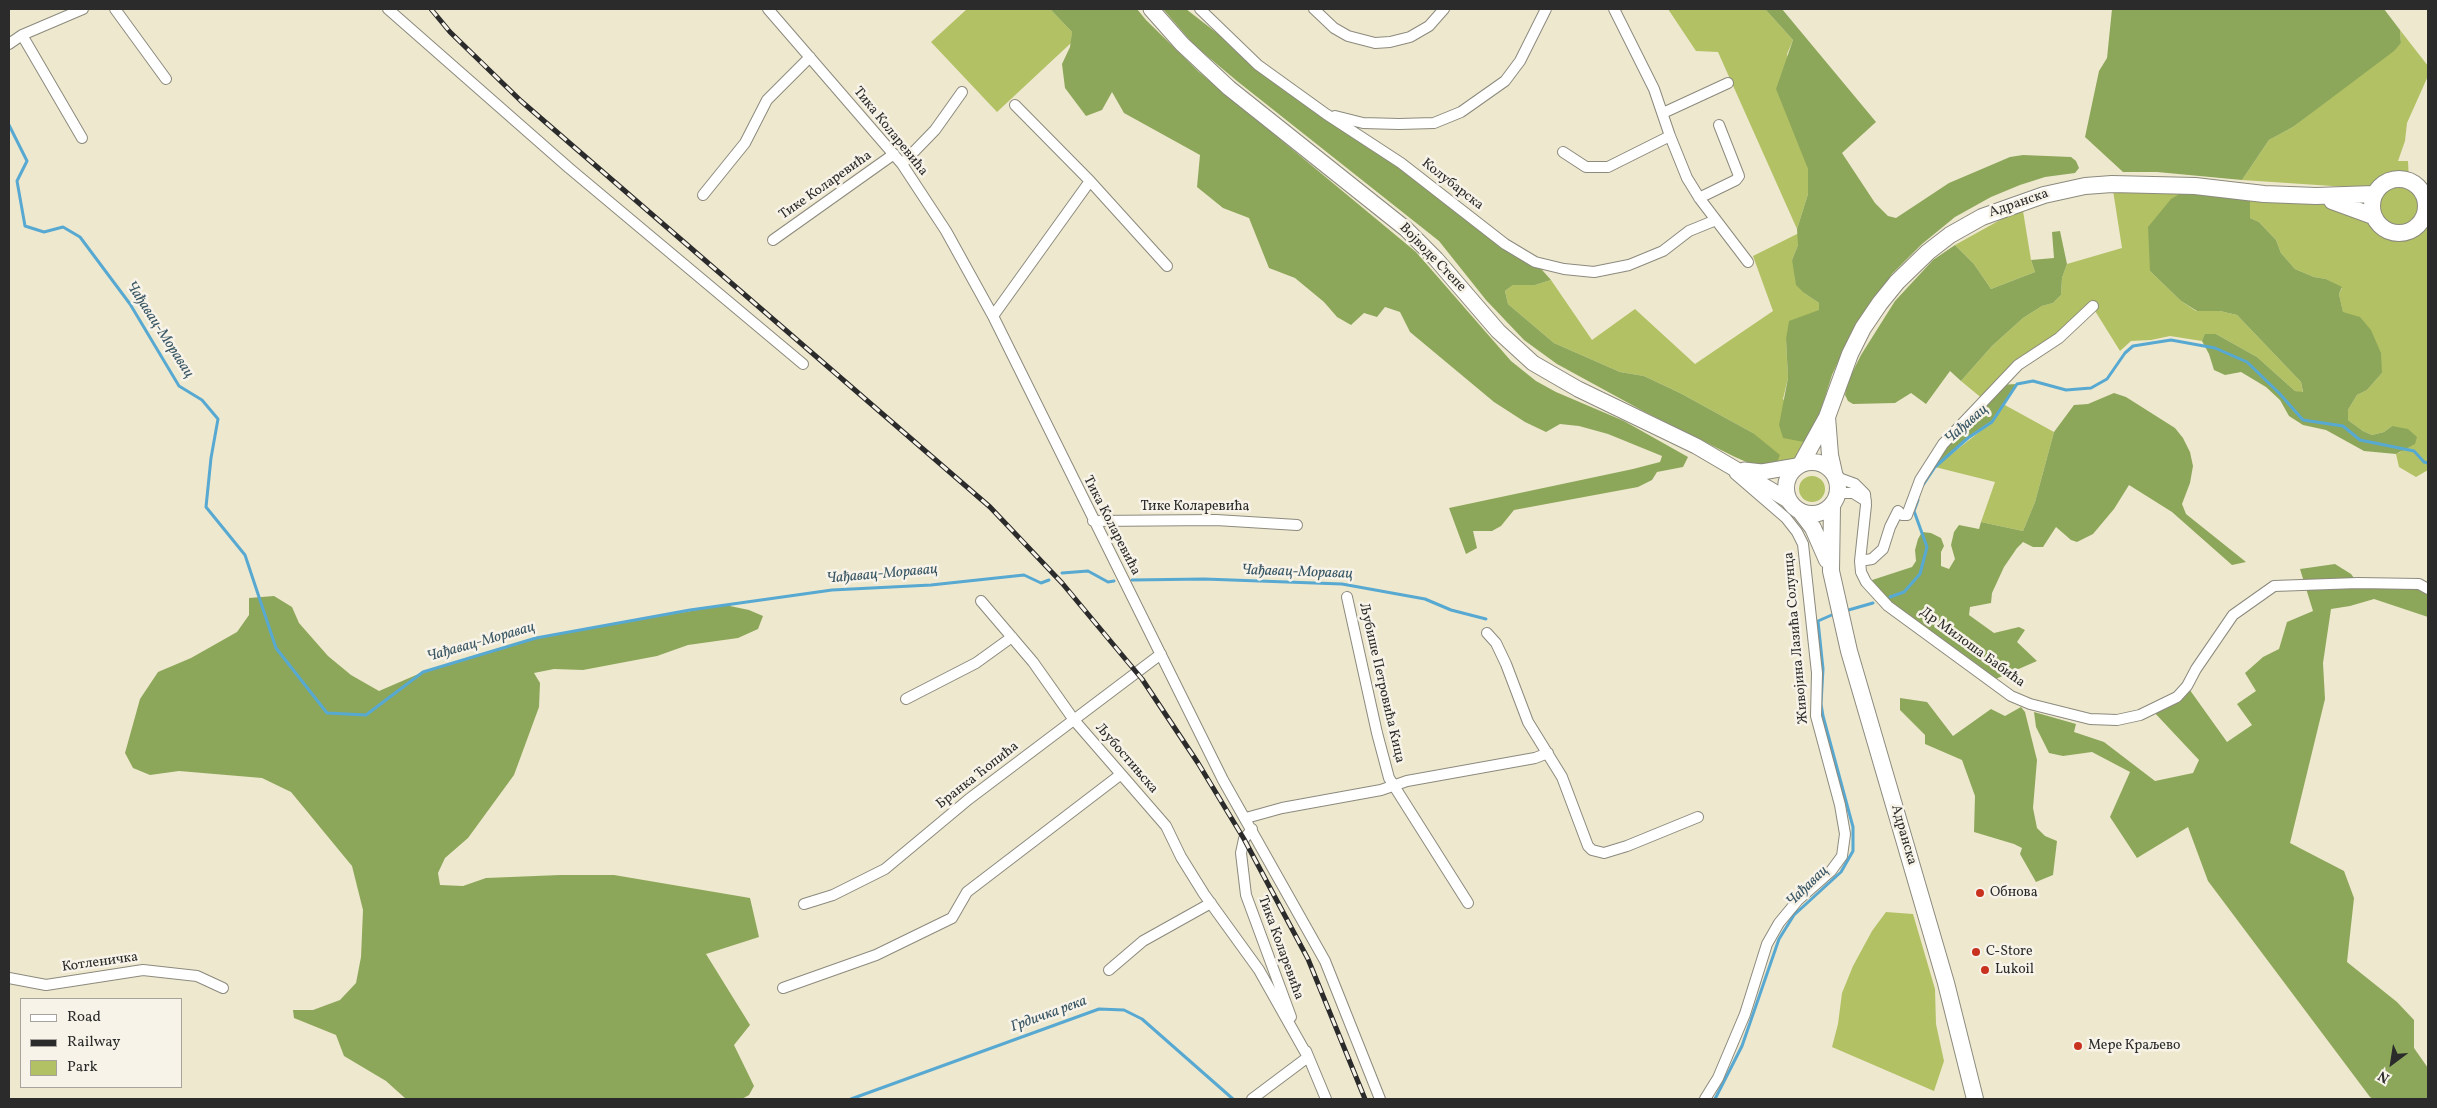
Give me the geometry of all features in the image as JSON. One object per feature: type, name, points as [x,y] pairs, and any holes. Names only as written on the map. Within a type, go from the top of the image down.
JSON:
[{"type":"main road","points":[[2400,179],[2416,186],[2426,199],[2426,219],[2413,230],[2402,234],[2393,233],[2381,227],[2373,216],[2371,207],[2374,194],[2382,184],[2391,180],[2400,179]]},
{"type":"main road","name":"Адранска","points":[[1799,465],[1827,417],[1850,354],[1863,328],[1889,291],[1928,252],[1950,235],[1982,217],[2044,195],[2085,186],[2112,184],[2195,186],[2264,194],[2316,196],[2374,194]]},
{"type":"main road","name":"Адранска","points":[[2316,196],[2373,216]]},
{"type":"main road","name":"Адранска","points":[[1827,417],[1835,487],[1831,571]]},
{"type":"main road","points":[[1819,462],[1835,487],[1824,512],[1814,515],[1794,506],[1786,489],[1787,479],[1799,465],[1819,462]]},
{"type":"main road","name":"Адранска","points":[[1794,506],[1819,538],[1831,571],[1842,623],[1946,984],[1975,1099]]},
{"type":"street","points":[[115,9],[166,79]]},
{"type":"street","points":[[388,9],[590,186],[803,364]]},
{"type":"street","name":"Тика Коларевића","points":[[768,9],[902,164],[946,231],[993,316],[1223,780],[1252,830],[1244,839],[1241,853],[1246,895],[1326,1099]]},
{"type":"street","name":"Војводе Степе","points":[[1151,9],[1182,44],[1229,88],[1406,230],[1436,259],[1502,335],[1533,362],[1578,389],[1656,426],[1731,465],[1794,506]]},
{"type":"street","name":"Колубарска","points":[[1200,9],[1258,64],[1326,114],[1401,163],[1505,244],[1535,262],[1564,269],[1594,272],[1629,265],[1663,251],[1689,231],[1716,220]]},
{"type":"street","points":[[1314,9],[1334,28],[1348,36],[1376,43],[1410,37],[1429,26],[1444,9]]},
{"type":"street","points":[[1326,114],[1363,123],[1399,124],[1434,123],[1461,112],[1504,81],[1520,61],[1546,9]]},
{"type":"street","points":[[1614,9],[1654,88],[1670,136],[1687,178],[1699,198],[1748,262]]},
{"type":"street","points":[[9,44],[22,35],[76,10]]},
{"type":"street","points":[[22,35],[82,138]]},
{"type":"street","points":[[703,195],[745,143],[767,100],[810,57]]},
{"type":"street","points":[[1662,113],[1728,83]]},
{"type":"street","points":[[902,164],[935,130],[962,92]]},
{"type":"street","points":[[1016,105],[1090,181],[1167,266]]},
{"type":"street","points":[[1699,198],[1736,180],[1739,176],[1719,125]]},
{"type":"street","points":[[1562,152],[1586,167],[1608,167],[1670,136]]},
{"type":"street","name":"Тике Коларевића","points":[[773,240],[894,154]]},
{"type":"street","points":[[993,316],[1090,181]]},
{"type":"street","points":[[1860,561],[1872,558],[1883,549],[1890,527],[1898,511],[1902,515],[1907,514],[1920,480],[1930,461],[1979,406],[2018,365],[2060,338],[2092,306]]},
{"type":"street","name":"Војводе Степе","points":[[1731,465],[1762,472],[1799,465]]},
{"type":"street","name":"Живојина Лазића Солунца","points":[[1705,1099],[1718,1078],[1746,1014],[1768,944],[1779,923],[1798,900],[1831,871],[1842,856],[1846,834],[1816,716],[1816,673],[1803,544],[1790,522],[1738,478],[1731,465]]},
{"type":"street","points":[[1835,487],[1860,487],[1865,494],[1866,501]]},
{"type":"street","points":[[1835,487],[1853,493],[1866,501]]},
{"type":"street","name":"Др Милоша Бабића","points":[[1866,501],[1860,561],[1866,582],[1888,606],[2012,696],[2030,704],[2090,719],[2117,720],[2140,715],[2177,697],[2233,615],[2274,586],[2419,584],[2428,589]]},
{"type":"street","name":"Тике Коларевића","points":[[1093,521],[1234,520],[1297,525]]},
{"type":"street","name":"Љубише Петровића Кица","points":[[1347,597],[1377,733],[1393,785],[1468,903]]},
{"type":"street","name":"Љубостињска","points":[[981,601],[1033,662],[1074,720],[1166,826],[1181,857],[1259,970],[1308,1057]]},
{"type":"street","points":[[1487,633],[1496,643],[1528,722],[1562,777],[1588,846],[1596,852],[1607,852],[1627,846],[1698,816]]},
{"type":"street","points":[[906,699],[976,663],[1012,637]]},
{"type":"street","name":"Бранка Ћопића","points":[[804,904],[833,895],[885,869],[969,799],[1161,654]]},
{"type":"street","points":[[1246,818],[1282,808],[1358,796],[1407,781],[1535,758],[1548,753]]},
{"type":"street","points":[[783,988],[876,955],[952,918],[967,892],[1120,775]]},
{"type":"street","points":[[1252,830],[1325,960],[1380,1099]]},
{"type":"street","points":[[1109,970],[1143,941],[1211,903]]},
{"type":"street","name":"Котленичка","points":[[9,978],[46,984],[143,970],[197,976],[223,988]]},
{"type":"street","points":[[1252,1099],[1308,1057]]},
{"type":"green space","points":[[967,9],[1050,9],[1072,32],[1071,43],[997,112],[931,42]]},
{"type":"green space","points":[[1050,9],[1137,9],[1199,72],[1416,252],[1511,361],[1536,381],[1556,392],[1624,421],[1688,457],[1683,467],[1657,472],[1652,480],[1638,487],[1514,510],[1501,526],[1492,531],[1473,531],[1477,548],[1466,554],[1449,508],[1633,469],[1660,462],[1662,456],[1608,434],[1579,426],[1560,424],[1546,432],[1525,422],[1494,402],[1410,332],[1400,312],[1385,307],[1377,317],[1364,313],[1351,325],[1337,317],[1324,302],[1295,278],[1269,268],[1249,218],[1223,208],[1197,187],[1200,155],[1124,113],[1112,92],[1102,110],[1086,116],[1065,88],[1062,64],[1070,47],[1072,32]]},
{"type":"green space","points":[[1163,9],[1186,9],[1258,65],[1535,262],[1551,280],[1535,285],[1513,285],[1505,291],[1508,304],[1554,343],[1620,372],[1644,376],[1680,393],[1753,433],[1780,455],[1776,465],[1758,467],[1735,457],[1643,411],[1557,364],[1524,340],[1486,300],[1439,241],[1194,45]]},
{"type":"green space","points":[[1668,9],[1765,9],[1793,40],[1787,54],[1808,169],[1808,194],[1797,229],[1718,52],[1696,51]]},
{"type":"green space","points":[[1765,9],[1782,9],[1876,122],[1842,153],[1875,203],[1888,216],[1896,218],[1949,183],[2010,157],[2023,155],[2071,157],[2076,161],[2079,168],[2075,173],[2045,177],[1991,197],[1955,217],[1922,244],[1892,274],[1849,338],[1832,375],[1813,435],[1804,442],[1783,438],[1779,425],[1788,378],[1786,339],[1789,321],[1819,310],[1819,303],[1796,285],[1792,260],[1798,245],[1797,229],[1808,194],[1808,169],[1776,89],[1793,40]]},
{"type":"green space","points":[[2112,9],[2384,9],[2400,30],[2401,43],[2394,51],[2293,127],[2269,140],[2242,180],[2157,172],[2123,172],[2085,137],[2099,71],[2107,58]]},
{"type":"green space","points":[[2400,30],[2428,66],[2428,76],[2407,123],[2405,141],[2398,161],[2408,161],[2409,181],[2391,180],[2378,189],[2242,180],[2269,140],[2293,127],[2401,43]]},
{"type":"green space","points":[[2112,184],[2183,192],[2150,271],[2181,301],[2196,311],[2220,311],[2237,315],[2301,382],[2303,393],[2295,391],[2257,357],[2216,334],[2206,334],[2202,341],[2170,336],[2151,340],[2131,341],[2120,351],[2092,306],[1984,400],[1961,381],[1992,346],[2023,318],[2042,306],[2053,303],[2061,295],[2062,278],[2067,264],[2122,248]]},
{"type":"green space","points":[[2394,184],[2402,184],[2414,190],[2420,206],[2414,222],[2402,228],[2394,228],[2382,222],[2376,210],[2376,202],[2382,190]]},
{"type":"green space","points":[[2183,192],[2250,192],[2250,218],[2259,222],[2276,240],[2281,253],[2295,269],[2314,277],[2326,279],[2342,287],[2339,294],[2343,312],[2360,317],[2371,330],[2381,353],[2382,373],[2367,390],[2357,395],[2348,410],[2348,420],[2372,435],[2384,432],[2392,426],[2408,429],[2417,437],[2415,444],[2396,454],[2364,451],[2326,430],[2303,425],[2289,416],[2280,400],[2266,387],[2241,372],[2225,375],[2214,370],[2202,341],[2205,334],[2216,334],[2257,357],[2295,391],[2303,392],[2301,382],[2237,315],[2220,311],[2197,311],[2181,301],[2150,271],[2148,227],[2171,199]]},
{"type":"green space","points":[[2250,192],[2373,198],[2371,207],[2376,222],[2386,231],[2402,234],[2419,225],[2426,210],[2425,198],[2428,200],[2428,470],[2416,477],[2399,467],[2396,454],[2401,452],[2392,426],[2384,432],[2372,435],[2348,420],[2348,410],[2357,395],[2367,390],[2382,373],[2343,313],[2339,294],[2342,288],[2326,279],[2314,277],[2295,269],[2281,253],[2276,240],[2259,222],[2250,218]]},
{"type":"green space","points":[[2023,211],[2031,260],[2035,272],[1991,289],[1974,264],[1955,245],[2009,215]]},
{"type":"green space","points":[[2060,231],[2067,264],[2062,278],[2061,295],[2053,303],[2042,306],[2023,318],[1992,346],[1961,381],[1950,371],[1926,404],[1911,393],[1895,403],[1853,404],[1848,401],[1845,395],[1847,383],[1861,355],[1895,301],[1933,260],[1955,245],[1974,264],[1991,289],[2035,272],[2031,260],[2054,258],[2052,232]]},
{"type":"green space","points":[[1799,233],[1798,245],[1792,260],[1804,293],[1819,303],[1819,310],[1786,339],[1788,378],[1783,399],[1813,435],[1798,462],[1767,468],[1753,433],[1680,393],[1644,376],[1620,372],[1554,343],[1508,304],[1505,291],[1513,285],[1535,285],[1551,280],[1592,340],[1635,309],[1695,364],[1773,311],[1753,256]]},
{"type":"green space","points":[[2017,384],[1992,422],[1968,438],[1935,467],[1930,461],[1999,385]]},
{"type":"green space","points":[[2114,393],[2126,397],[2175,428],[2183,438],[2190,452],[2193,466],[2190,483],[2182,504],[2186,514],[2246,562],[2232,565],[2172,512],[2129,485],[2114,509],[2093,534],[2077,542],[2071,540],[2056,527],[2043,547],[2033,547],[2023,542],[2004,567],[1992,593],[1991,603],[1970,607],[1969,615],[1994,633],[2019,627],[2025,630],[2017,642],[2037,661],[1991,681],[1907,618],[1866,582],[1912,567],[1916,561],[1915,550],[1922,532],[1931,533],[1941,538],[1944,546],[1941,552],[1941,566],[1949,569],[1955,559],[1951,545],[1954,532],[1959,525],[1979,529],[1981,522],[2023,531],[2035,502],[2054,432],[2074,405],[2088,404]]},
{"type":"green space","points":[[2003,404],[2054,432],[2035,502],[2023,531],[1981,522],[1995,482],[1935,467],[1992,422]]},
{"type":"green space","points":[[1812,476],[1821,480],[1825,489],[1821,498],[1812,502],[1803,498],[1799,489],[1803,480]]},
{"type":"green space","points":[[2335,564],[2351,574],[2358,583],[2428,589],[2428,617],[2374,599],[2331,609],[2323,663],[2325,699],[2290,843],[2344,871],[2354,898],[2347,962],[2397,1002],[2414,1020],[2414,1048],[2428,1068],[2428,1099],[2373,1099],[2370,1097],[2208,881],[2188,827],[2137,858],[2110,817],[2130,772],[2092,752],[2063,756],[2049,753],[2036,727],[2034,712],[2076,724],[2074,732],[2104,742],[2155,781],[2193,773],[2199,760],[2152,710],[2187,686],[2227,742],[2252,725],[2237,704],[2256,691],[2245,673],[2263,657],[2279,649],[2287,622],[2313,611],[2300,569]]},
{"type":"green space","points":[[274,596],[292,607],[299,623],[328,656],[351,675],[379,691],[423,672],[537,638],[725,605],[749,610],[763,616],[758,629],[738,638],[688,645],[657,656],[583,670],[554,669],[534,673],[540,683],[539,707],[514,775],[468,838],[445,858],[438,873],[440,885],[463,886],[486,878],[614,875],[750,898],[759,937],[706,954],[750,1025],[734,1045],[754,1086],[749,1095],[742,1099],[406,1099],[386,1081],[344,1056],[336,1035],[294,1018],[293,1010],[313,1010],[340,1000],[356,983],[361,957],[363,910],[352,866],[291,792],[262,778],[179,771],[150,775],[133,768],[125,753],[140,699],[158,672],[191,658],[237,632],[249,615],[249,598]]},
{"type":"green space","points":[[1900,698],[1927,702],[1953,736],[1991,709],[2005,716],[2021,707],[2025,712],[2037,760],[2033,808],[2037,828],[2045,836],[2057,841],[2053,875],[2036,882],[2020,854],[2022,848],[1974,832],[1975,796],[1962,760],[1925,744],[1925,735],[1900,710]]},
{"type":"green space","points":[[1886,912],[1913,914],[1935,989],[1936,1024],[1944,1061],[1934,1091],[1832,1047],[1838,1024],[1842,993],[1853,966],[1872,931]]},
{"type":"waterway","name":"Чађавац-Моравац","points":[[9,125],[27,161],[17,181],[25,226],[44,232],[63,227],[80,237],[130,304],[179,386],[202,400],[218,419],[211,458],[206,507],[245,555],[276,648],[327,713],[366,715],[423,672],[536,638],[690,610],[832,590],[931,585],[1024,575],[1041,583],[1049,580]]},
{"type":"waterway","name":"Чађавац","points":[[1923,485],[1935,467],[1968,438],[1992,422],[2017,384],[2033,381],[2066,390],[2091,388],[2107,379],[2125,353],[2133,346],[2171,340],[2215,348],[2247,362],[2303,420],[2343,426],[2360,440],[2414,451],[2424,462],[2428,463]]},
{"type":"waterway","name":"Чађавац","points":[[1890,597],[1904,592],[1920,574],[1927,547],[1914,511],[1918,500]]},
{"type":"waterway","name":"Чађавац-Моравац","points":[[1062,573],[1088,571],[1108,582],[1114,581]]},
{"type":"waterway","name":"Чађавац-Моравац","points":[[1132,580],[1204,579],[1342,584],[1425,599],[1451,610],[1486,619]]},
{"type":"waterway","name":"Чађавац","points":[[1845,611],[1873,603]]},
{"type":"waterway","name":"Чађавац","points":[[1715,1099],[1742,1046],[1779,939],[1794,915],[1841,872],[1853,851],[1853,827],[1821,704],[1823,669],[1818,621],[1834,614]]},
{"type":"waterway","name":"Грдичка река","points":[[851,1099],[1099,1009],[1124,1010],[1142,1019],[1233,1099]]},
{"type":"railway","points":[[431,9],[450,32],[521,101],[990,507],[1062,583],[1142,679],[1198,763],[1244,839],[1308,959],[1365,1099]]},
{"type":"place","name":"Обнова","points":[[1980,893]]},
{"type":"place","name":"C-Store","points":[[1976,952]]},
{"type":"place","name":"Lukoil","points":[[1985,970]]},
{"type":"place","name":"Мере Краљево","points":[[2078,1046]]}]
